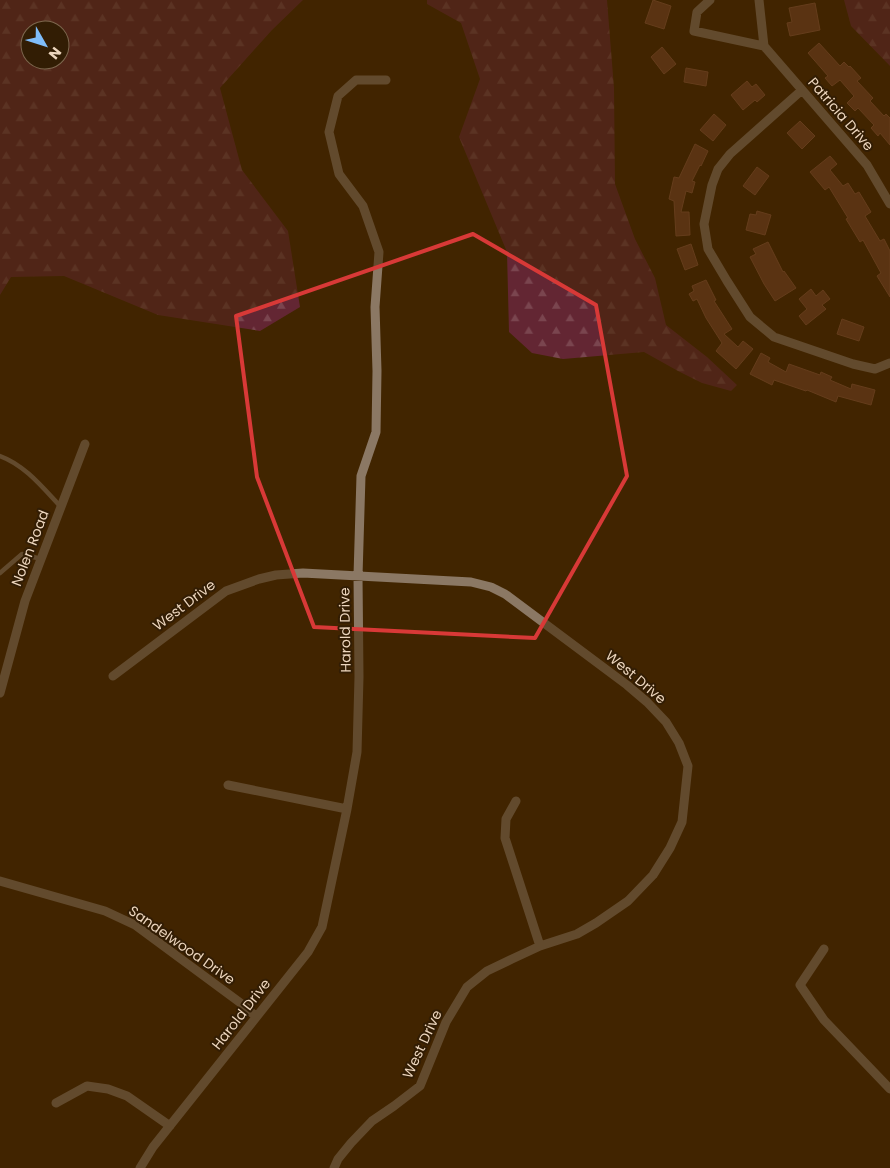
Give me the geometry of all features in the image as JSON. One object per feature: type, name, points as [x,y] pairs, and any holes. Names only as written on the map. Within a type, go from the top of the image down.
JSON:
[{"type":"street","points":[[710,0],[697,12],[694,31],[764,46],[759,0]]},
{"type":"street","name":"Patricia Drive","points":[[764,46],[867,165],[890,204]]},
{"type":"street","name":"Harold Drive","points":[[140,1168],[153,1147],[308,952],[322,927],[357,752],[359,677],[358,576],[361,476],[376,432],[375,307],[379,252],[363,206],[339,174],[329,132],[338,96],[356,80],[386,80]]},
{"type":"street","points":[[802,90],[730,154],[718,169],[712,185],[704,224],[708,249],[750,317],[774,337],[853,364],[875,369],[890,364]]},
{"type":"street","name":"Nolen Road","points":[[0,693],[25,602],[85,444]]},
{"type":"street","name":"West Drive","points":[[113,676],[226,590],[259,579],[276,575],[303,573],[472,582],[492,586],[627,685],[666,722],[679,743],[688,766],[682,822],[670,848],[654,875],[628,901],[596,923],[577,934],[540,946],[487,971],[466,987],[446,1022],[420,1086],[372,1121],[338,1159],[334,1168]]},
{"type":"street","points":[[228,785],[347,809]]},
{"type":"street","points":[[516,801],[506,819],[505,838],[540,946]]},
{"type":"street","name":"Sandelwood Drive","points":[[0,881],[124,918],[246,1007],[256,1017]]},
{"type":"street","points":[[824,949],[800,985],[824,1020],[890,1089]]},
{"type":"street","points":[[56,1103],[87,1086],[108,1090],[127,1096],[170,1126]]},
{"type":"lane","points":[[0,456],[26,471],[61,507]]},
{"type":"lane","points":[[0,573],[22,554],[41,559]]},
{"type":"highlighted area","points":[[473,234],[596,305],[627,476],[535,638],[314,627],[257,477],[236,316]]},
{"type":"green space","points":[[0,0],[303,0],[272,30],[220,88],[242,170],[288,231],[300,307],[260,331],[158,315],[64,276],[11,277],[0,295]]},
{"type":"green space","points":[[427,0],[607,0],[614,88],[615,184],[635,239],[655,278],[666,325],[707,357],[737,385],[731,391],[702,383],[644,352],[563,359],[532,353],[509,332],[507,252],[459,137],[480,79],[461,23],[427,4]]},
{"type":"green space","points":[[844,0],[890,0],[890,66],[851,26]]},
{"type":"building","points":[[653,0],[671,6],[664,29],[645,23]]},
{"type":"building","points":[[815,3],[820,30],[790,36],[787,23],[792,22],[789,8]]},
{"type":"building","points":[[819,43],[840,66],[844,62],[850,66],[861,78],[857,81],[873,98],[870,101],[884,116],[886,114],[890,118],[890,145],[880,133],[878,136],[871,128],[874,125],[858,108],[855,111],[847,103],[854,96],[840,80],[832,86],[825,78],[828,76],[808,53]]},
{"type":"building","points":[[662,47],[676,64],[664,74],[651,57]]},
{"type":"building","points":[[686,68],[708,72],[706,86],[684,82]]},
{"type":"building","points":[[747,81],[752,87],[756,84],[765,95],[757,102],[755,100],[743,110],[731,95]]},
{"type":"building","points":[[714,114],[726,125],[713,141],[700,130]]},
{"type":"building","points":[[800,121],[815,136],[802,149],[787,133]]},
{"type":"building","points":[[695,144],[708,151],[692,181],[695,182],[692,193],[686,191],[681,212],[689,212],[690,235],[676,236],[674,201],[669,199],[674,177],[679,178]]},
{"type":"building","points":[[830,156],[837,164],[830,170],[843,186],[848,183],[855,194],[859,192],[871,212],[865,216],[880,241],[884,239],[890,251],[890,297],[877,276],[881,273],[863,240],[860,242],[829,187],[825,190],[810,172]]},
{"type":"building","points":[[757,167],[769,176],[755,195],[743,186]]},
{"type":"building","points":[[757,211],[771,215],[765,235],[746,230],[750,214],[756,215]]},
{"type":"building","points":[[768,242],[783,272],[796,288],[775,301],[750,257],[756,254],[753,249]]},
{"type":"building","points":[[691,244],[698,265],[685,270],[677,249]]},
{"type":"building","points":[[706,280],[716,300],[714,301],[732,329],[724,334],[738,347],[743,341],[753,349],[736,369],[716,351],[722,343],[706,318],[697,299],[693,301],[689,294],[694,291],[692,286]]},
{"type":"building","points":[[811,289],[816,296],[823,290],[830,299],[822,305],[826,309],[806,325],[799,316],[807,309],[799,299]]},
{"type":"building","points":[[842,319],[864,327],[859,341],[837,334]]},
{"type":"building","points":[[761,353],[770,358],[768,362],[786,372],[789,364],[820,375],[821,372],[832,377],[830,380],[851,389],[852,384],[875,390],[871,405],[838,396],[836,402],[807,390],[774,380],[772,385],[750,374]]}]
